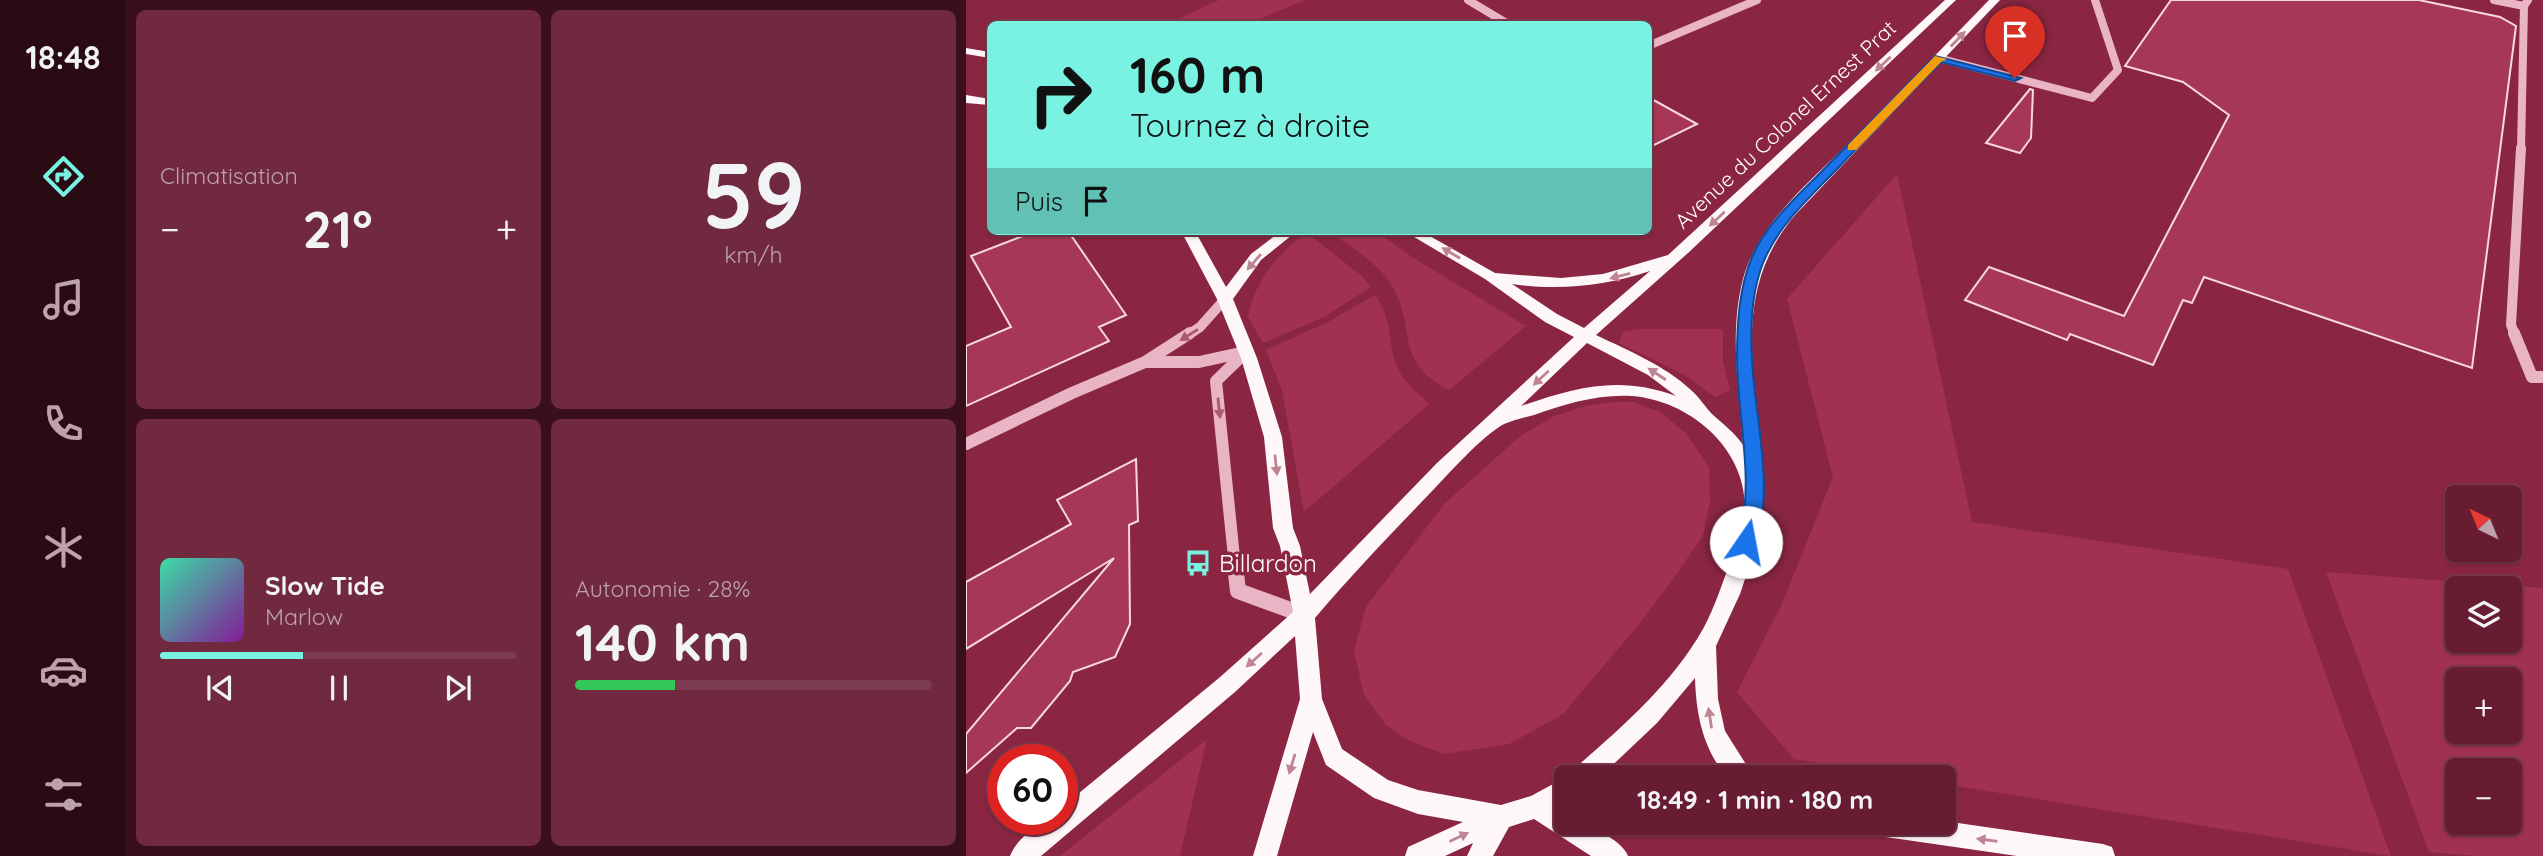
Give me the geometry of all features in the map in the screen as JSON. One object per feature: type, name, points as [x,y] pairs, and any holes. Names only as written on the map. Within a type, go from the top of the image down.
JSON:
[{"type":"main road","name":"Avenue du Colonel Ernest Prat","points":[[1022,856],[1227,685],[1304,615],[1346,567],[1443,468],[1683,250],[1951,0]]},
{"type":"main road","points":[[1596,765],[1629,737],[1670,692],[1705,644],[1732,590],[1754,517],[1753,435],[1744,359],[1751,281],[1759,255],[1778,225],[1802,198],[1995,0]]},
{"type":"main road","points":[[966,51],[987,54]]},
{"type":"main road","points":[[966,99],[987,102]]},
{"type":"main road","points":[[1190,235],[1225,299],[1246,352],[1273,437],[1283,528],[1290,546],[1304,615],[1311,699],[1334,757],[1382,790],[1418,802],[1501,817]]},
{"type":"main road","points":[[1225,299],[1256,257],[1285,235]]},
{"type":"main road","points":[[1418,235],[1490,276],[1551,318],[1654,371],[1684,393],[1733,441],[1749,475],[1754,517]]},
{"type":"main road","points":[[1490,276],[1536,284],[1614,279],[1640,271],[1683,250]]},
{"type":"main road","points":[[1494,421],[1574,397],[1630,390],[1666,398],[1709,417]]},
{"type":"main road","points":[[1705,644],[1710,726],[1732,765]]},
{"type":"main road","points":[[1265,856],[1311,699]]},
{"type":"main road","points":[[1417,856],[1554,796]]},
{"type":"main road","points":[[1536,806],[1583,838],[1616,856]]},
{"type":"main road","points":[[1479,856],[1501,817]]},
{"type":"main road","points":[[1956,835],[2103,856]]},
{"type":"street","points":[[1468,0],[1503,21]]},
{"type":"street","points":[[1652,44],[1757,0]]},
{"type":"street","points":[[1938,58],[2092,98],[2118,70],[2095,0]]},
{"type":"street","points":[[2494,0],[2526,3],[2511,325],[2532,377],[2543,377]]},
{"type":"street","points":[[966,444],[1072,393],[1145,362],[1200,327],[1225,299]]},
{"type":"street","points":[[1145,362],[1199,362],[1246,352]]},
{"type":"street","points":[[1246,352],[1216,381],[1238,591],[1304,615]]},
{"type":"shaded area","points":[[1219,0],[1305,0],[1255,21],[1174,21]]},
{"type":"shaded area","points":[[1897,174],[1972,522],[2288,569],[2391,856],[1956,786],[1956,765],[1831,765],[1794,759],[1737,692],[1782,604],[1833,477],[1787,299]]},
{"type":"shaded area","points":[[1304,235],[1310,235],[1362,276],[1371,287],[1324,317],[1263,343],[1248,317],[1251,304],[1269,269]]},
{"type":"shaded area","points":[[1334,235],[1381,235],[1415,259],[1526,326],[1449,390],[1431,379],[1419,367],[1412,355],[1398,299],[1390,283],[1370,261]]},
{"type":"shaded area","points":[[1375,295],[1388,323],[1397,367],[1407,382],[1429,404],[1304,512],[1282,390],[1266,350],[1328,322]]},
{"type":"shaded area","points":[[1640,329],[1723,329],[1723,362],[1730,390],[1715,397],[1683,374],[1619,343],[1623,332]]},
{"type":"shaded area","points":[[1633,402],[1660,412],[1686,433],[1709,467],[1710,501],[1703,535],[1639,624],[1563,714],[1509,744],[1444,754],[1408,740],[1386,725],[1364,695],[1354,650],[1366,607],[1445,503],[1523,434],[1554,416],[1586,406]]},
{"type":"shaded area","points":[[2326,572],[2445,581],[2445,653],[2522,653],[2522,586],[2543,588],[2543,856],[2478,856],[2429,852]]},
{"type":"shaded area","points":[[1207,739],[1180,856],[1060,856]]},
{"type":"building","points":[[2171,0],[2419,0],[2500,17],[2516,26],[2472,368],[2204,277],[2192,303],[2183,300],[2153,365],[2070,334],[2067,340],[1965,300],[1989,267],[2124,316],[2229,115],[2183,82],[2125,66]]},
{"type":"building","points":[[2030,89],[2033,90],[2031,138],[2020,153],[1986,143]]},
{"type":"building","points":[[1652,99],[1697,124],[1652,146]]},
{"type":"building","points":[[1026,235],[1071,235],[1126,315],[1099,327],[1109,341],[966,406],[966,346],[1011,327],[971,256]]},
{"type":"building","points":[[1136,459],[1138,521],[1129,525],[1130,624],[1115,657],[1073,672],[1070,681],[1031,728],[1017,728],[999,744],[987,744],[987,754],[966,773],[966,734],[1114,558],[966,649],[966,582],[1071,524],[1057,500]]},
{"type":"slow traffic","points":[[1852,148],[1938,58],[1941,59]]},
{"type":"place","name":"Billardon","points":[[1198,563]]},
{"type":"route","points":[[1746,542],[1754,517],[1753,435],[1744,359],[1751,281],[1759,255],[1778,225],[1802,198],[1938,58],[2015,78]]}]
